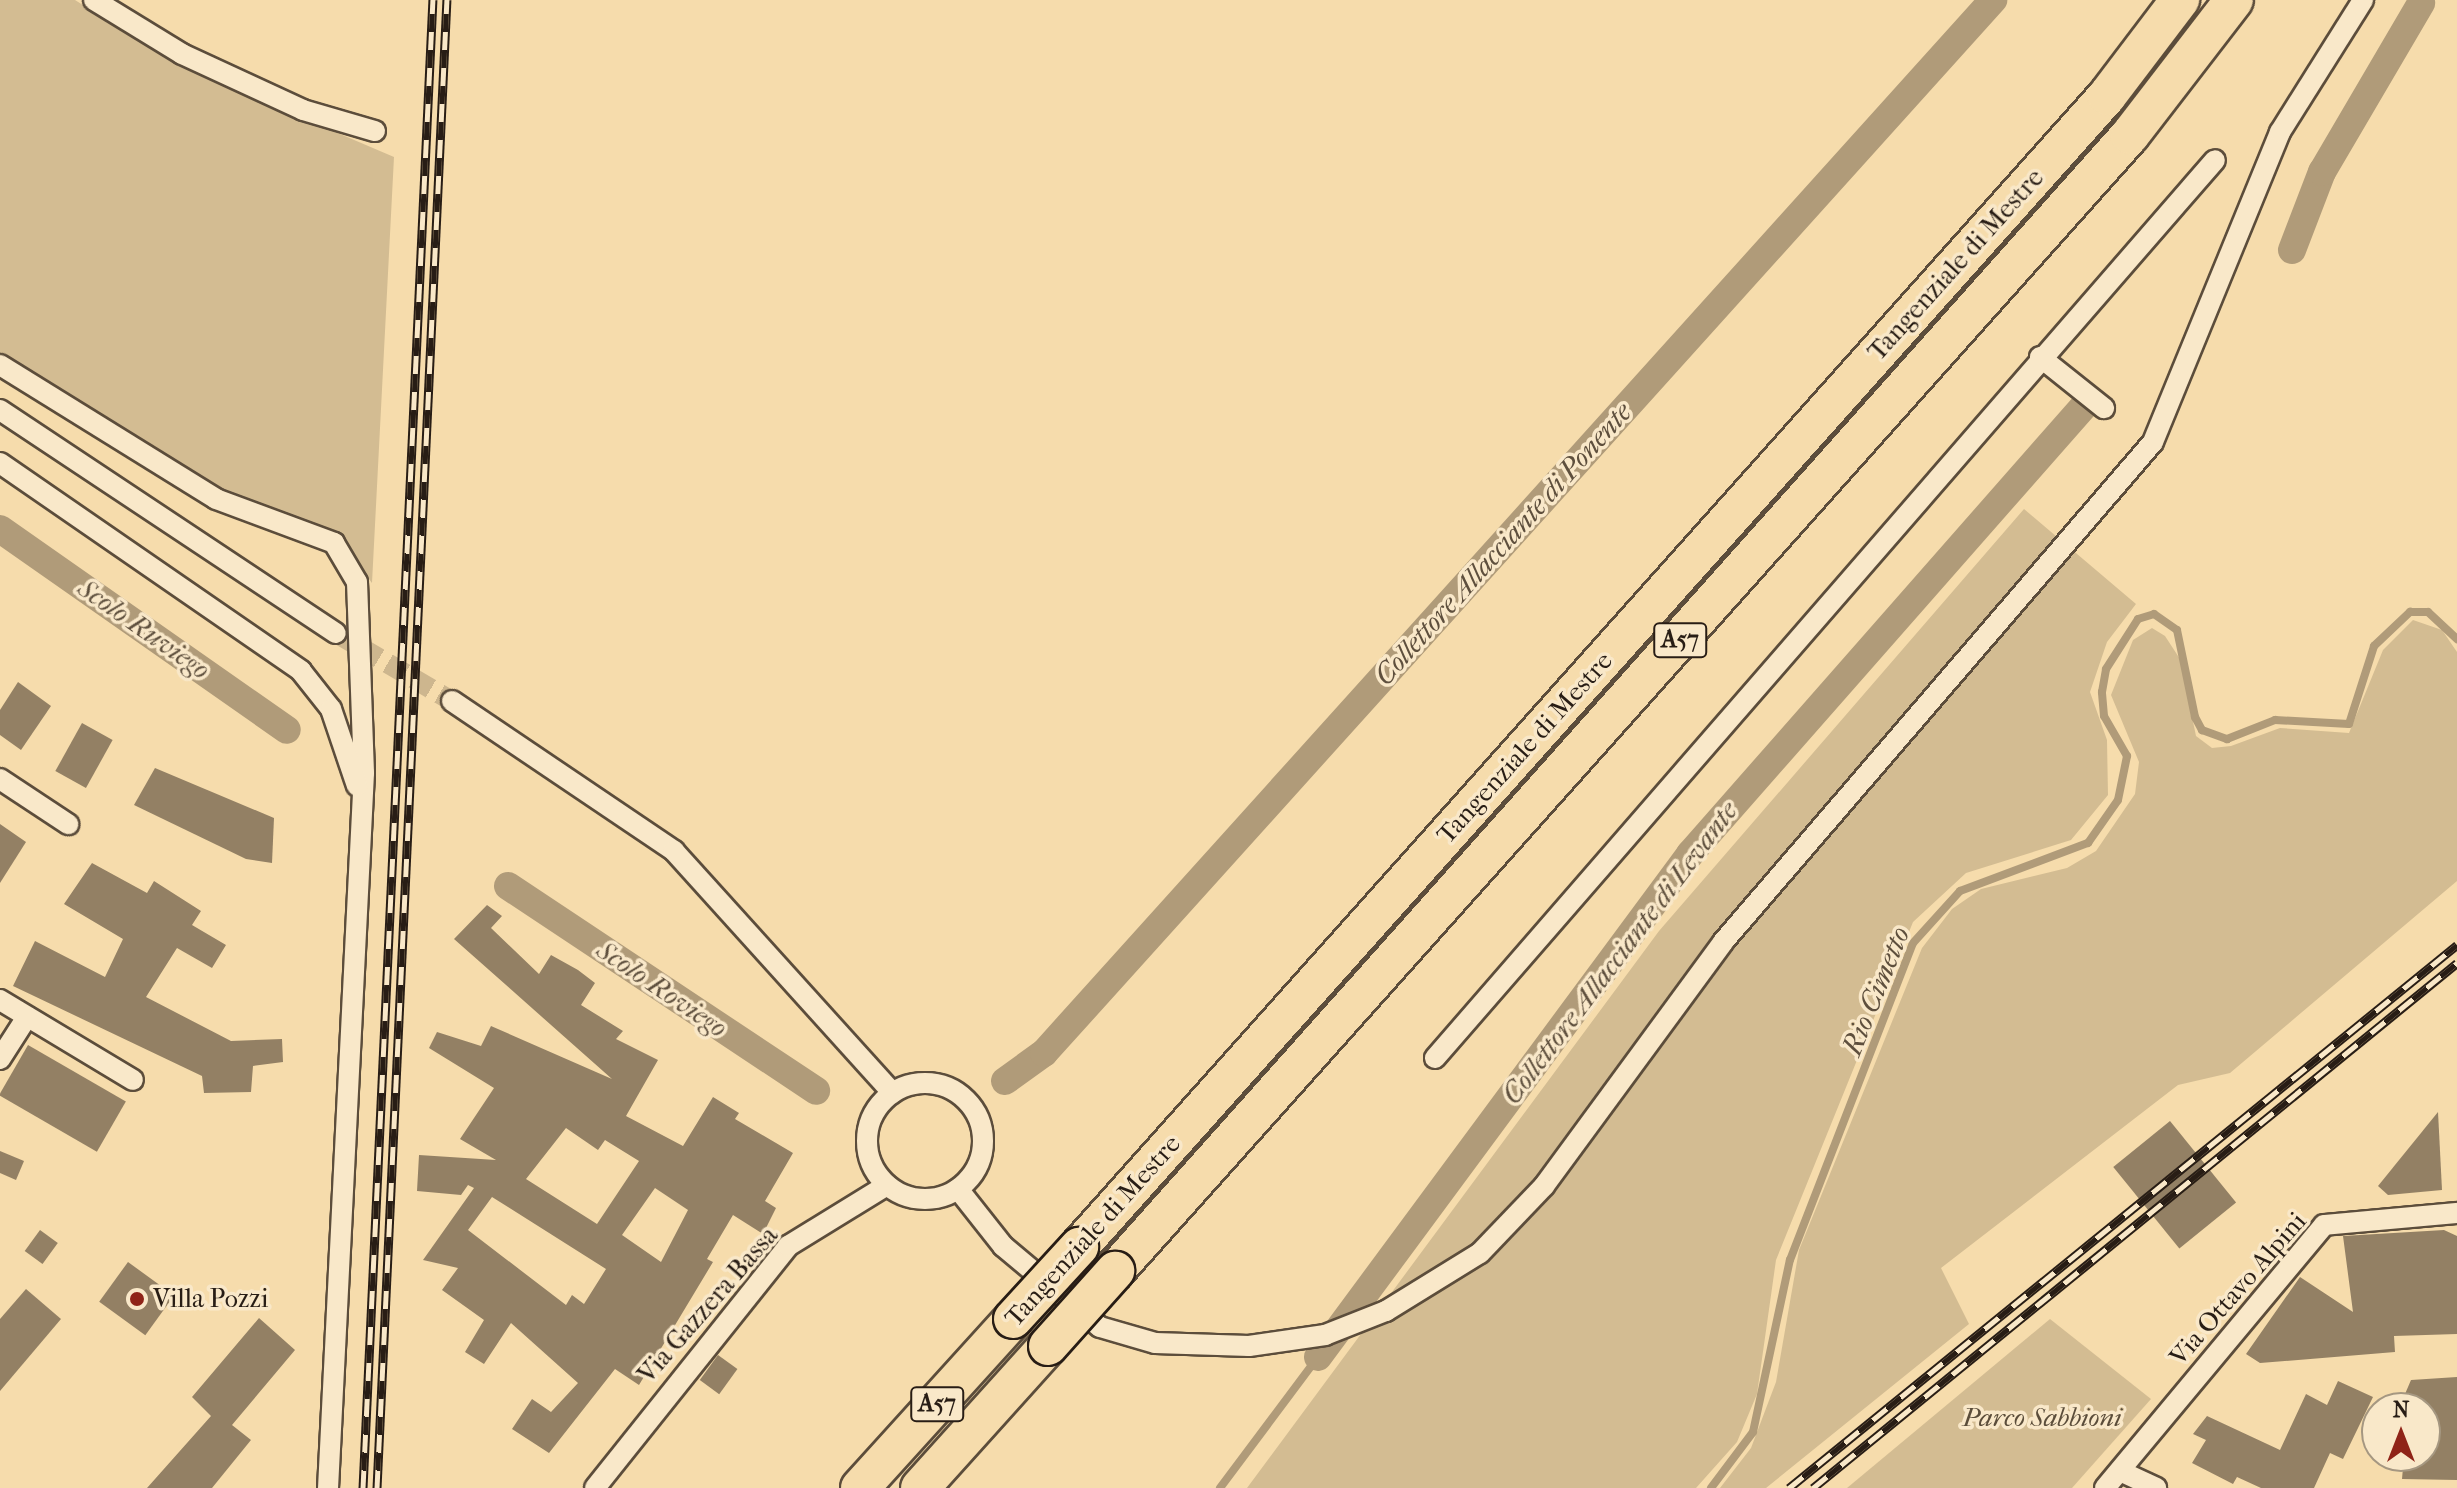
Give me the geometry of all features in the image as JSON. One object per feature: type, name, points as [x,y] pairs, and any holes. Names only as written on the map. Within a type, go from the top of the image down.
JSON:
[{"type":"highway","name":"Tangenziale di Mestre","points":[[860,1488],[2107,96],[2180,0]]},
{"type":"highway","name":"Tangenziale di Mestre","points":[[920,1488],[2130,135],[2234,0]]},
{"type":"street","points":[[94,0],[182,54],[303,110],[375,131]]},
{"type":"street","points":[[958,1189],[1003,1246],[1100,1327],[1155,1343],[1299,1341],[1408,1299],[1480,1253],[1544,1186],[1723,942],[2153,442],[2280,132],[2363,0]]},
{"type":"street","points":[[1435,1058],[2040,357],[2215,160]]},
{"type":"street","points":[[2040,357],[2104,408]]},
{"type":"street","points":[[0,365],[216,499],[334,543],[357,582],[360,797],[328,1488]]},
{"type":"street","points":[[0,410],[336,633]]},
{"type":"street","points":[[0,463],[301,671],[331,709],[360,797]]},
{"type":"street","points":[[452,701],[674,851],[893,1093]]},
{"type":"street","points":[[0,779],[68,824]]},
{"type":"street","points":[[0,1000],[133,1080]]},
{"type":"street","points":[[0,1059],[27,1017]]},
{"type":"street","points":[[933,1084],[969,1104],[982,1129],[982,1152],[958,1189],[922,1199],[887,1185],[872,1166],[868,1131],[893,1093],[933,1084]]},
{"type":"street","name":"Via Gazzera Bassa","points":[[595,1488],[788,1246],[887,1185]]},
{"type":"street","name":"Via Ottavo Alpini","points":[[2105,1488],[2324,1225],[2457,1213]]},
{"type":"street","points":[[2120,1471],[2156,1488]]},
{"type":"green space","points":[[0,0],[75,0],[174,63],[394,157],[372,583],[332,531],[243,501],[0,353]]},
{"type":"green space","points":[[2024,509],[2136,604],[2107,642],[2090,692],[2107,740],[2108,795],[2071,840],[1966,873],[1913,922],[1776,1260],[1757,1394],[1737,1442],[1696,1488],[1247,1488],[1659,931]]},
{"type":"green space","points":[[2413,620],[2442,630],[2457,652],[2457,881],[2230,1073],[2178,1085],[1941,1268],[1969,1324],[1766,1488],[1720,1488],[1751,1448],[1776,1382],[1799,1250],[1922,948],[1952,909],[1981,889],[2067,868],[2096,851],[2135,794],[2139,762],[2111,695],[2133,640],[2152,628],[2165,636],[2180,659],[2196,736],[2212,748],[2231,746],[2280,728],[2349,733],[2383,650]]},
{"type":"green space","name":"Parco Sabbioni","points":[[2050,1319],[2151,1399],[2072,1488],[1847,1488]]},
{"type":"building","points":[[18,682],[51,706],[21,750],[0,735],[0,710]]},
{"type":"building","points":[[82,723],[113,740],[86,788],[55,771]]},
{"type":"building","points":[[155,768],[274,818],[272,863],[246,859],[134,805]]},
{"type":"building","points":[[0,824],[26,842],[0,883]]},
{"type":"building","points":[[92,863],[147,893],[154,881],[201,911],[192,925],[226,945],[212,968],[177,948],[146,997],[231,1041],[282,1039],[283,1062],[253,1066],[251,1092],[204,1093],[202,1076],[13,986],[35,941],[105,977],[123,939],[64,904]]},
{"type":"building","points":[[487,905],[502,916],[491,928],[539,974],[551,955],[595,983],[581,1005],[623,1031],[616,1039],[658,1060],[626,1116],[683,1146],[713,1097],[739,1113],[735,1119],[793,1153],[765,1201],[776,1208],[763,1234],[733,1215],[707,1259],[713,1262],[639,1385],[615,1369],[549,1453],[512,1429],[532,1399],[551,1412],[578,1383],[511,1323],[484,1364],[465,1352],[484,1320],[442,1290],[458,1268],[423,1260],[474,1188],[468,1185],[461,1195],[417,1191],[419,1155],[496,1160],[460,1139],[494,1088],[429,1048],[437,1032],[481,1046],[491,1026],[612,1079],[454,939]],"holes":[[[566,1128],[598,1150],[605,1140],[639,1161],[597,1224],[526,1179]],[[655,1188],[688,1210],[661,1262],[622,1235]],[[492,1197],[606,1269],[584,1304],[572,1295],[566,1305],[468,1230]]]},
{"type":"building","points":[[28,1045],[126,1102],[97,1152],[0,1096]]},
{"type":"building","points":[[2438,1112],[2442,1190],[2388,1195],[2378,1186]]},
{"type":"building","points":[[2170,1121],[2236,1203],[2179,1249],[2113,1167]]},
{"type":"building","points":[[0,1151],[24,1161],[16,1180],[0,1173]]},
{"type":"building","points":[[40,1230],[58,1243],[43,1264],[25,1251]]},
{"type":"building","points":[[2444,1230],[2457,1236],[2457,1334],[2394,1336],[2395,1352],[2260,1363],[2246,1354],[2300,1277],[2353,1312],[2343,1236]]},
{"type":"building","name":"Villa Pozzi","points":[[128,1262],[174,1296],[145,1335],[99,1302]]},
{"type":"building","points":[[26,1289],[61,1319],[0,1391],[0,1319]]},
{"type":"building","points":[[259,1318],[295,1350],[232,1425],[251,1440],[212,1488],[147,1488],[211,1416],[192,1397]]},
{"type":"building","points":[[718,1355],[737,1369],[719,1394],[700,1380]]},
{"type":"building","points":[[2457,1377],[2457,1480],[2402,1479],[2403,1472],[2441,1472],[2441,1392],[2406,1392],[2411,1380]]},
{"type":"building","points":[[2338,1381],[2362,1392],[2361,1422],[2343,1459],[2330,1453],[2314,1488],[2261,1488],[2237,1477],[2233,1484],[2192,1463],[2206,1440],[2193,1434],[2207,1416],[2280,1450],[2306,1394],[2327,1405]]},
{"type":"waterway","name":"Collettore Allacciante di Ponente","points":[[1005,1081],[1044,1053],[1993,0]]},
{"type":"waterway","name":"Collettore Allacciante di Levante","points":[[2292,250],[2322,172],[2421,3]]},
{"type":"waterway","name":"Collettore Allacciante di Levante","points":[[1318,1357],[1690,854],[2083,407]]},
{"type":"waterway","name":"Scolo Ruviego","points":[[0,529],[287,730]]},
{"type":"waterway","name":"Rio Cimetto","points":[[1711,1488],[1753,1432],[1790,1260],[1913,943],[1960,891],[2088,843],[2118,800],[2127,756],[2104,716],[2102,692],[2106,669],[2138,619],[2154,614],[2177,630],[2195,717],[2202,730],[2227,739],[2275,720],[2349,724],[2374,646],[2410,612],[2428,612],[2457,639]]},
{"type":"waterway","name":"Scolo Roviego","points":[[508,886],[816,1091]]},
{"type":"waterway","name":"Collettore Allacciante di Levante","points":[[1220,1488],[1318,1357]]},
{"type":"tunnel","points":[[336,633],[452,701]]},
{"type":"railway","points":[[363,1488],[433,0]]},
{"type":"railway","points":[[377,1488],[447,0]]},
{"type":"railway","points":[[1789,1488],[2457,945]]},
{"type":"railway","points":[[1813,1488],[2457,963]]},
{"type":"place","name":"Villa Pozzi","points":[[137,1299]]}]
